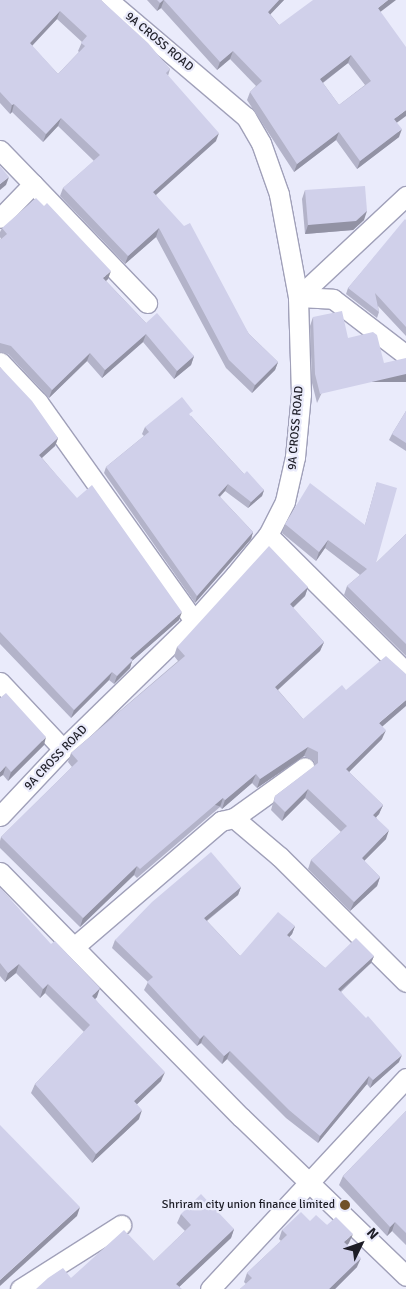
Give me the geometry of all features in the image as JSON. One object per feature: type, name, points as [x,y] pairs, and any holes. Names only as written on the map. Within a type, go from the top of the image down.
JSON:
[{"type":"street","name":"9A CROSS ROAD","points":[[0,816],[63,749],[194,622],[268,535],[285,502],[295,457],[301,394],[298,297],[279,194],[261,143],[246,117],[108,0]]},
{"type":"street","points":[[0,150],[148,304]]},
{"type":"street","points":[[0,218],[33,184]]},
{"type":"street","points":[[298,297],[406,196]]},
{"type":"street","points":[[298,297],[333,300],[406,355]]},
{"type":"street","points":[[0,362],[50,418],[194,622]]},
{"type":"street","points":[[268,535],[406,672]]},
{"type":"street","points":[[0,682],[63,749]]},
{"type":"street","points":[[74,947],[221,821],[234,818],[305,767]]},
{"type":"street","points":[[234,818],[280,857],[406,982]]},
{"type":"street","points":[[0,872],[309,1182],[406,1276]]},
{"type":"street","points":[[210,1289],[406,1078]]},
{"type":"street","points":[[20,1289],[122,1226]]},
{"type":"building","points":[[0,0],[101,0],[148,43],[170,69],[166,73],[219,133],[153,192],[184,226],[190,223],[249,334],[278,362],[255,385],[229,360],[159,228],[128,256],[63,188],[100,155],[61,118],[46,134],[14,104],[12,105],[0,92]],"holes":[[[60,11],[87,36],[81,43],[85,46],[58,74],[30,43]]]},
{"type":"building","points":[[164,0],[279,0],[268,12],[279,25],[313,0],[388,0],[378,8],[406,47],[406,110],[394,119],[402,129],[360,161],[339,132],[297,164],[250,92],[262,81],[233,51],[220,62]],"holes":[[[351,55],[371,81],[339,105],[320,79]]]},
{"type":"building","points":[[0,166],[9,177],[0,184]]},
{"type":"building","points":[[365,186],[367,211],[356,221],[308,225],[305,190]]},
{"type":"building","points":[[36,198],[44,206],[47,203],[111,271],[103,278],[146,323],[157,313],[194,356],[177,371],[146,334],[105,370],[90,353],[52,390],[11,346],[0,343],[0,240],[7,234],[2,228]]},
{"type":"building","points":[[405,219],[406,327],[375,293],[379,312],[348,288]]},
{"type":"building","points":[[342,311],[348,338],[373,332],[377,335],[384,363],[406,358],[406,374],[320,394],[315,374],[313,317]]},
{"type":"building","points":[[0,367],[32,401],[58,438],[39,455],[77,498],[92,485],[182,612],[130,658],[133,660],[117,676],[112,672],[74,710],[0,632]]},
{"type":"building","points":[[182,397],[193,411],[189,414],[244,474],[247,471],[264,490],[251,502],[228,484],[218,495],[253,532],[197,596],[106,467],[149,432],[145,427]]},
{"type":"building","points":[[406,411],[406,443],[392,434]]},
{"type":"building","points":[[377,482],[397,488],[376,563],[406,534],[406,644],[347,586],[367,569],[328,540],[319,552],[285,524],[310,483],[365,525]]},
{"type":"building","points":[[269,546],[308,587],[290,604],[324,642],[275,687],[303,719],[342,685],[346,690],[386,656],[406,674],[406,700],[379,723],[386,730],[346,769],[383,805],[373,815],[389,830],[362,858],[380,877],[354,902],[311,860],[347,826],[308,789],[285,812],[274,801],[275,796],[318,763],[318,752],[308,747],[260,779],[256,774],[225,800],[223,798],[140,869],[137,866],[83,918],[1,837],[78,761],[71,753],[185,656],[177,647]]},
{"type":"building","points":[[6,693],[46,737],[11,772],[6,766],[0,772],[0,698]]},
{"type":"building","points":[[211,852],[241,887],[204,918],[240,956],[278,912],[295,926],[287,935],[325,968],[356,938],[374,956],[338,989],[366,1018],[368,1016],[402,1055],[373,1080],[369,1076],[320,1136],[289,1110],[230,1051],[224,1056],[204,1035],[200,1039],[147,982],[153,977],[115,940],[152,902]]},
{"type":"building","points":[[0,888],[51,944],[55,941],[100,988],[92,996],[165,1072],[134,1101],[142,1110],[96,1154],[35,1084],[90,1025],[48,984],[43,989],[19,964],[8,973],[0,963]]},
{"type":"building","points":[[406,1111],[406,1233],[395,1222],[390,1227],[343,1176]]},
{"type":"building","points":[[0,1125],[80,1207],[0,1280]]},
{"type":"building","points":[[201,1194],[234,1229],[176,1284],[182,1289],[36,1289],[63,1268],[71,1278],[124,1230],[154,1261],[191,1225],[181,1214]]},
{"type":"building","points":[[301,1212],[310,1221],[316,1215],[327,1225],[336,1217],[353,1234],[344,1242],[361,1258],[329,1289],[240,1289],[252,1278],[247,1273],[287,1235],[282,1230]]},
{"type":"place","name":"Shriram city union finance limited","points":[[345,1205]]}]
